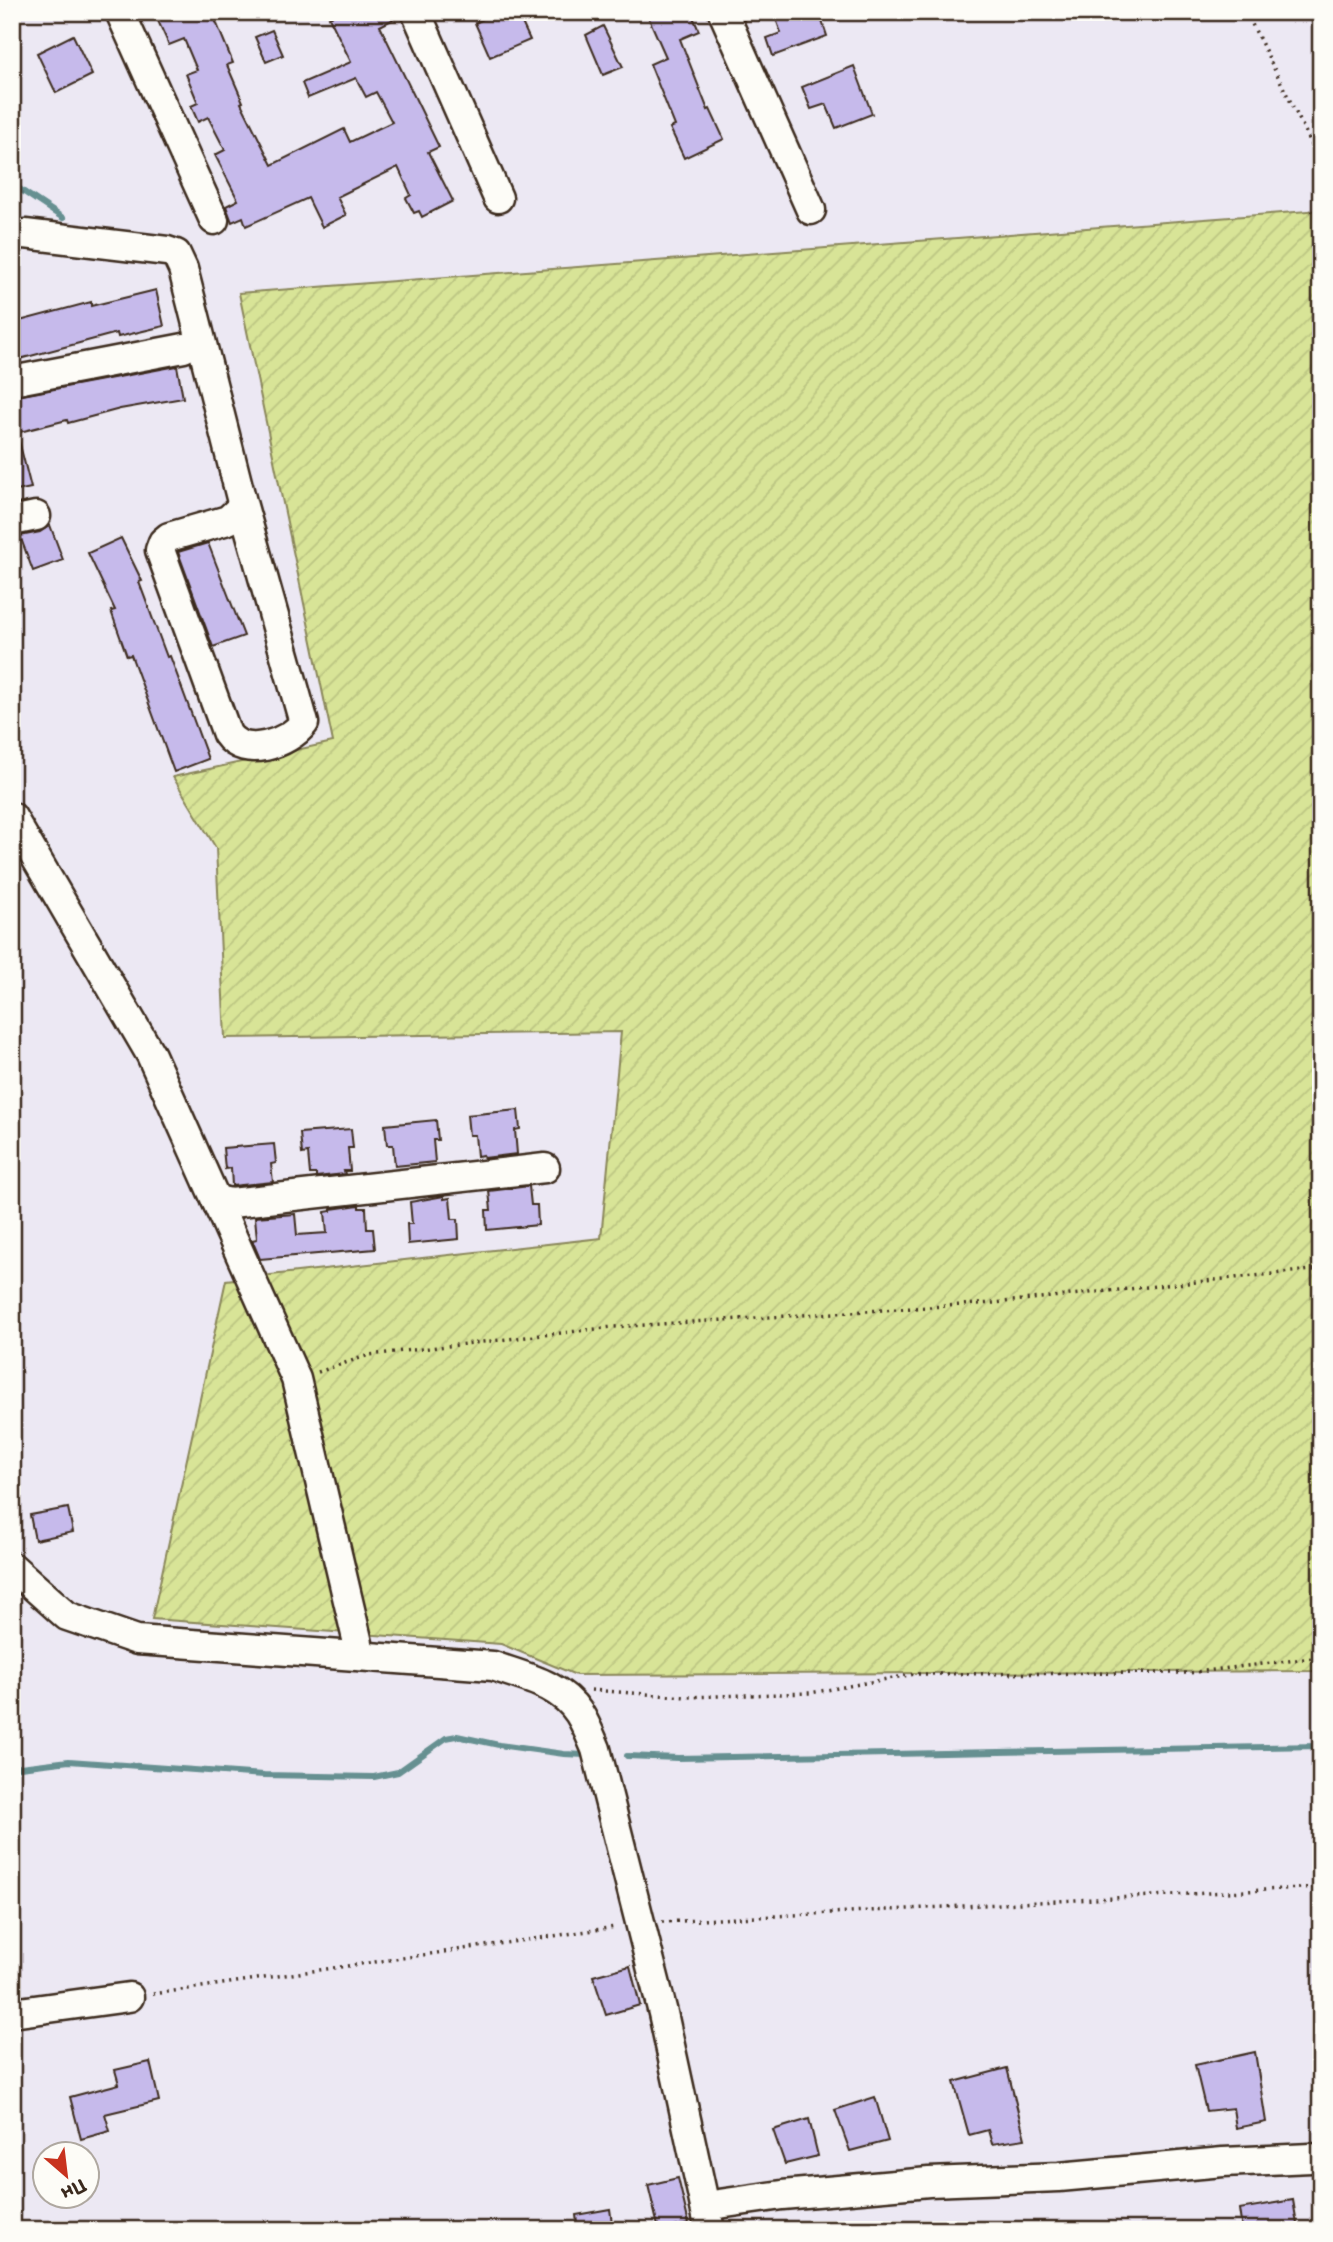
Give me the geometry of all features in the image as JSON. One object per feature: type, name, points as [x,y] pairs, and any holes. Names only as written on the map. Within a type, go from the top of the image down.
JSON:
[{"type":"street","points":[[120,12],[214,220]]},
{"type":"street","points":[[416,12],[498,198]]},
{"type":"street","points":[[723,12],[811,210]]},
{"type":"street","points":[[12,235],[38,235],[176,254],[183,269],[243,506],[304,723],[287,740],[269,746],[243,745],[232,741],[227,734],[160,550],[169,537],[228,520],[243,506]]},
{"type":"street","points":[[12,381],[184,348]]},
{"type":"street","points":[[14,826],[151,1055],[296,1379],[361,1656]]},
{"type":"street","points":[[216,1200],[231,1203],[545,1168]]},
{"type":"street","points":[[12,1567],[67,1616],[137,1640],[493,1666],[544,1684],[564,1695],[579,1713],[596,1749],[663,2013],[708,2218],[782,2195],[929,2182],[1059,2176],[1223,2162],[1311,2158]]},
{"type":"street","points":[[12,2013],[129,1997]]},
{"type":"path","points":[[1246,12],[1321,163]]},
{"type":"path","points":[[296,1379],[369,1355],[613,1327],[993,1303],[1321,1269]]},
{"type":"path","points":[[589,1690],[686,1697],[810,1693],[915,1674],[1188,1673],[1321,1657]]},
{"type":"path","points":[[129,1997],[641,1923],[1321,1886]]},
{"type":"green space","points":[[1321,210],[1321,1671],[576,1675],[501,1644],[152,1619],[226,1280],[601,1238],[621,1032],[225,1038],[216,848],[173,777],[333,742],[239,293]]},
{"type":"building","points":[[154,12],[212,12],[233,63],[227,65],[243,102],[241,103],[272,165],[344,129],[350,142],[392,122],[376,92],[366,97],[356,78],[308,98],[302,83],[351,62],[329,17],[340,12],[400,12],[400,16],[380,26],[439,147],[428,152],[453,201],[422,217],[419,211],[414,213],[406,198],[411,195],[398,167],[337,197],[346,215],[322,227],[308,198],[246,226],[243,217],[232,222],[226,206],[238,200],[215,155],[225,150],[208,117],[198,122],[191,106],[198,103],[186,74],[197,70],[184,39],[169,45]]},
{"type":"building","points":[[498,12],[517,12],[530,40],[490,57],[475,23]]},
{"type":"building","points":[[646,12],[691,12],[699,31],[680,39],[708,110],[710,109],[724,139],[684,158],[670,128],[675,126],[650,64],[666,57]]},
{"type":"building","points":[[786,12],[819,12],[827,36],[773,56],[767,38],[781,33],[775,16]]},
{"type":"building","points":[[603,26],[623,67],[603,75],[586,35]]},
{"type":"building","points":[[272,30],[283,55],[266,62],[255,37]]},
{"type":"building","points":[[73,35],[92,75],[56,93],[37,53]]},
{"type":"building","points":[[854,66],[872,114],[836,128],[826,104],[811,109],[802,87]]},
{"type":"building","points":[[156,290],[164,326],[118,337],[117,333],[12,361],[12,323],[91,302],[91,306]]},
{"type":"building","points":[[177,366],[183,398],[120,409],[68,423],[67,420],[12,434],[12,397]]},
{"type":"building","points":[[18,437],[31,488],[12,492],[12,438]]},
{"type":"building","points":[[50,525],[63,560],[33,571],[20,536],[40,532]]},
{"type":"building","points":[[121,538],[142,581],[139,582],[208,759],[174,772],[131,655],[127,656],[111,611],[115,610],[88,553]]},
{"type":"building","points":[[208,543],[244,636],[213,647],[178,552]]},
{"type":"building","points":[[518,1110],[520,1129],[515,1130],[517,1154],[484,1158],[483,1155],[477,1156],[475,1135],[469,1135],[467,1115]]},
{"type":"building","points":[[436,1120],[438,1140],[433,1140],[435,1162],[395,1166],[393,1145],[387,1145],[385,1125]]},
{"type":"building","points":[[351,1129],[353,1148],[348,1148],[350,1171],[316,1177],[316,1174],[310,1174],[308,1153],[302,1154],[300,1133]]},
{"type":"building","points":[[274,1144],[276,1163],[271,1164],[273,1182],[232,1186],[231,1168],[225,1169],[223,1148]]},
{"type":"building","points":[[529,1186],[531,1205],[537,1205],[538,1225],[487,1230],[486,1210],[491,1210],[489,1191]]},
{"type":"building","points":[[444,1196],[444,1199],[450,1198],[452,1219],[458,1219],[459,1239],[408,1244],[407,1224],[412,1224],[410,1202]]},
{"type":"building","points":[[359,1205],[359,1208],[366,1208],[367,1229],[373,1229],[375,1249],[260,1259],[252,1240],[257,1239],[255,1217],[295,1214],[297,1235],[327,1233],[325,1212]]},
{"type":"building","points":[[68,1508],[73,1532],[35,1540],[30,1515]]},
{"type":"building","points":[[630,1966],[640,2005],[606,2015],[593,1976]]},
{"type":"building","points":[[1255,2052],[1266,2122],[1236,2128],[1233,2108],[1206,2111],[1195,2065]]},
{"type":"building","points":[[150,2062],[159,2101],[105,2114],[110,2131],[81,2139],[70,2097],[119,2084],[115,2070]]},
{"type":"building","points":[[1007,2068],[1025,2139],[992,2144],[988,2130],[969,2135],[954,2082]]},
{"type":"building","points":[[875,2097],[888,2141],[850,2151],[835,2110]]},
{"type":"building","points":[[809,2119],[818,2156],[785,2164],[773,2130]]},
{"type":"building","points":[[678,2178],[689,2224],[659,2230],[648,2185]]},
{"type":"building","points":[[1293,2200],[1298,2230],[1242,2230],[1239,2209]]},
{"type":"building","points":[[610,2209],[613,2230],[578,2230],[576,2215]]},
{"type":"waterway","points":[[12,184],[63,218]]},
{"type":"waterway","points":[[12,1768],[69,1761],[264,1775],[374,1777],[398,1772],[446,1738],[457,1736],[499,1745],[585,1755]]},
{"type":"waterway","points":[[627,1756],[678,1758],[1321,1746]]}]
